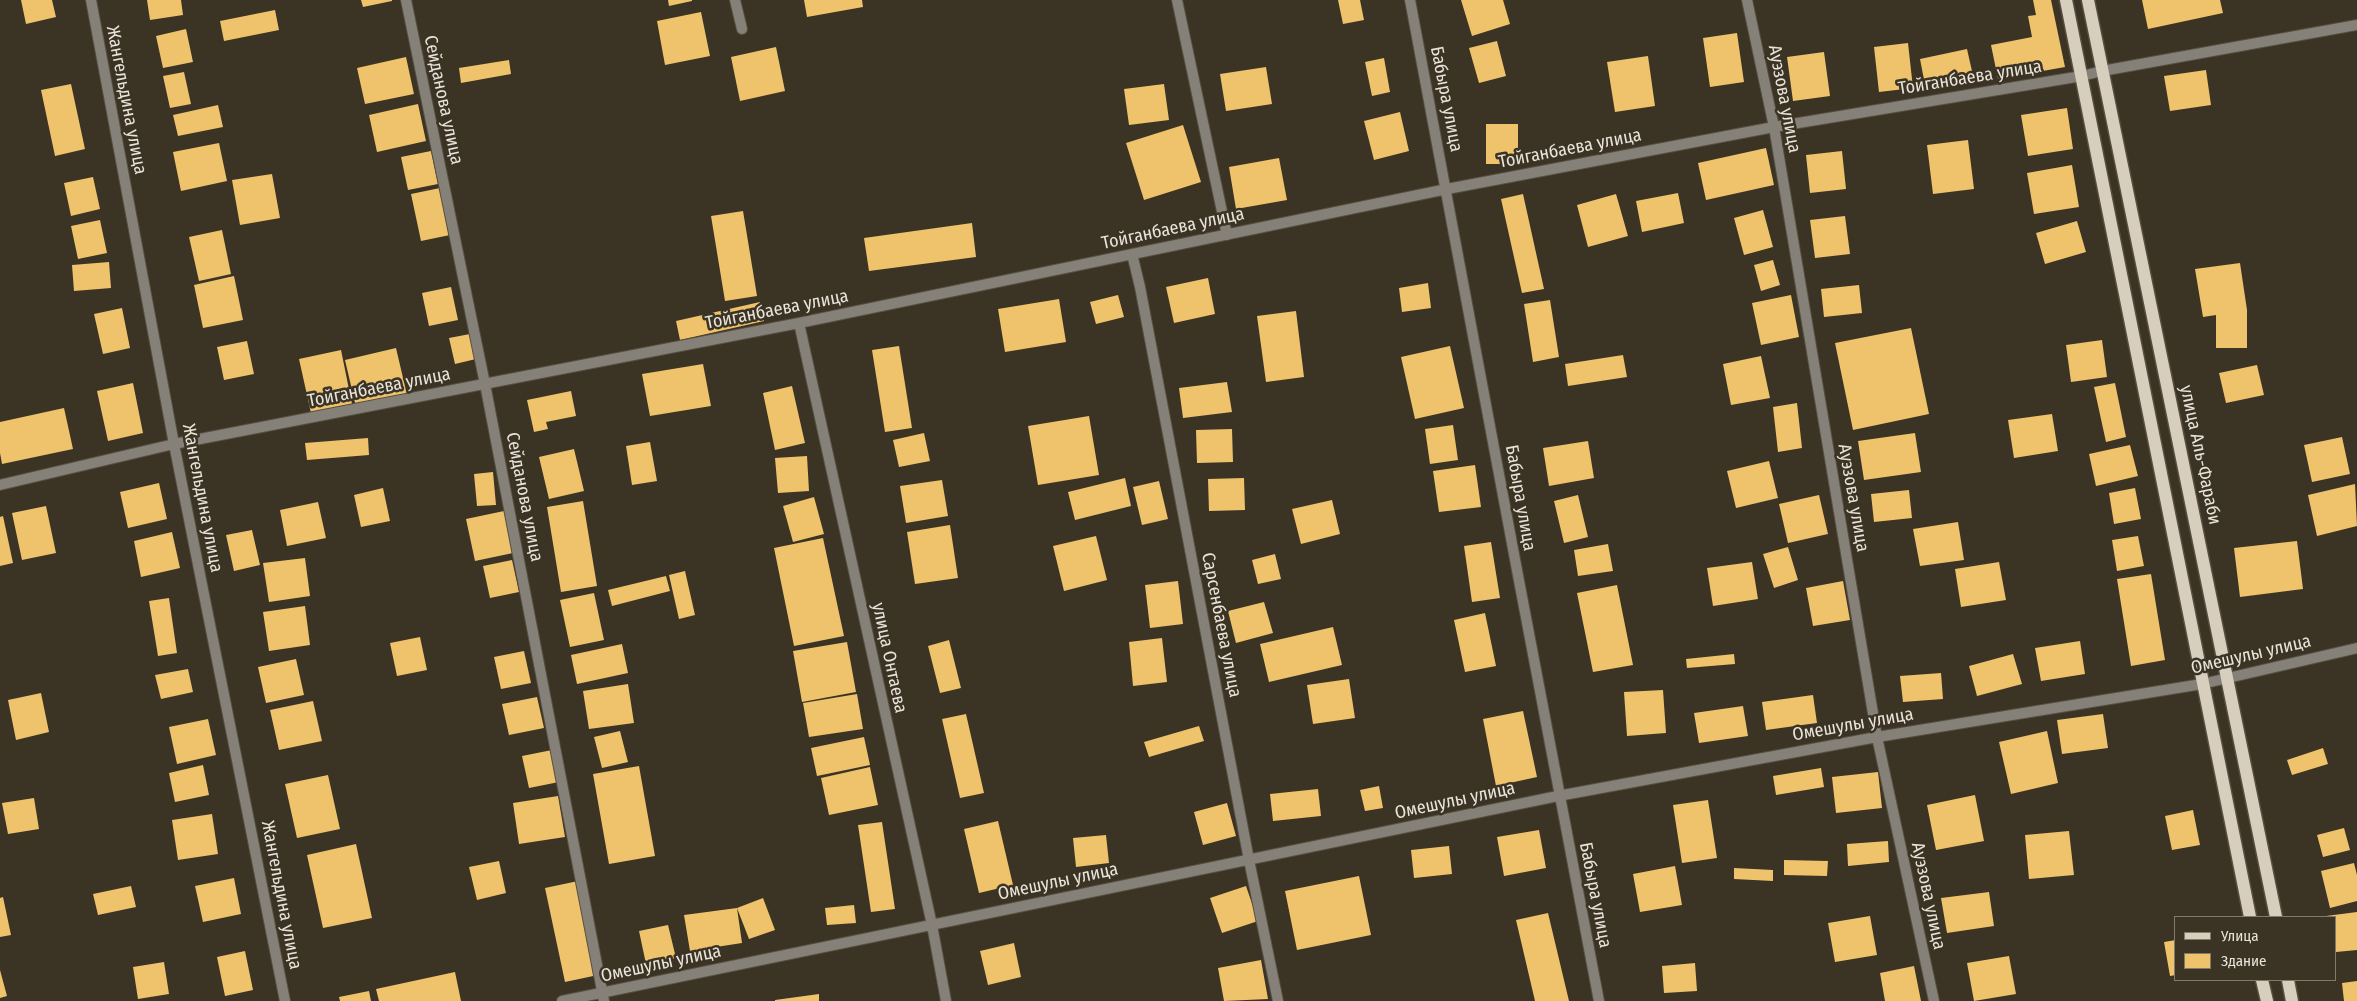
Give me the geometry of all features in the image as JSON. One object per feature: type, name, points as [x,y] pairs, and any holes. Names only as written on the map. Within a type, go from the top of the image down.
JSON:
[{"type":"main road","points":[[2066,0],[2250,916]]},
{"type":"main road","name":"улица Аль-Фараби","points":[[2088,0],[2276,916]]},
{"type":"main road","points":[[2262,981],[2267,1001]]},
{"type":"main road","points":[[2288,981],[2292,1001]]},
{"type":"street","name":"Жангельдина улица","points":[[91,0],[174,444],[285,1001]]},
{"type":"street","name":"Сейданова улица","points":[[406,0],[485,384],[603,997]]},
{"type":"street","points":[[735,0],[742,29]]},
{"type":"street","points":[[1176,0],[1227,234]]},
{"type":"street","name":"Бабыра улица","points":[[1410,0],[1447,189],[1558,796],[1599,1001]]},
{"type":"street","name":"Ауэзова улица","points":[[1747,0],[1774,127],[1877,737],[1934,1001]]},
{"type":"street","name":"Тойганбаева улица","points":[[0,485],[174,444],[799,323],[1447,189],[1774,127],[2082,76],[2357,26]]},
{"type":"street","name":"Сарсенбаева улица","points":[[1132,254],[1142,296],[1249,860],[1278,1001]]},
{"type":"street","name":"улица Онтаева","points":[[799,323],[932,925],[946,1001]]},
{"type":"street","name":"Омешулы улица","points":[[562,1001],[603,997],[932,925],[1558,796],[1877,737],[2202,684],[2357,648]]},
{"type":"building","points":[[21,0],[52,0],[56,17],[26,24]]},
{"type":"building","points":[[147,0],[181,0],[183,15],[150,20]]},
{"type":"building","points":[[361,0],[392,0],[392,1],[363,7]]},
{"type":"building","points":[[668,0],[692,0],[692,1],[669,6]]},
{"type":"building","points":[[804,0],[862,0],[863,7],[807,17]]},
{"type":"building","points":[[1338,0],[1360,0],[1364,20],[1343,24]]},
{"type":"building","points":[[1461,0],[1503,0],[1510,24],[1472,36]]},
{"type":"building","points":[[2033,0],[2051,0],[2065,67],[1998,79],[1991,45],[2032,37],[2028,16],[2036,15]]},
{"type":"building","points":[[2142,0],[2220,0],[2223,13],[2148,29]]},
{"type":"building","points":[[275,10],[279,30],[224,41],[220,21]]},
{"type":"building","points":[[701,12],[710,56],[665,65],[657,21]]},
{"type":"building","points":[[186,29],[193,62],[163,68],[156,36]]},
{"type":"building","points":[[1737,33],[1744,82],[1710,87],[1703,38]]},
{"type":"building","points":[[1497,41],[1506,76],[1479,83],[1469,48]]},
{"type":"building","points":[[1908,43],[1913,88],[1879,92],[1874,47]]},
{"type":"building","points":[[776,47],[785,91],[740,101],[731,57]]},
{"type":"building","points":[[1967,49],[1974,80],[1926,90],[1920,59]]},
{"type":"building","points":[[1824,52],[1830,96],[1793,101],[1787,57]]},
{"type":"building","points":[[1648,56],[1655,106],[1615,112],[1607,62]]},
{"type":"building","points":[[406,57],[414,94],[365,104],[357,68]]},
{"type":"building","points":[[1384,58],[1390,92],[1372,96],[1365,62]]},
{"type":"building","points":[[509,60],[511,74],[461,83],[459,68]]},
{"type":"building","points":[[1266,67],[1272,104],[1226,111],[1220,74]]},
{"type":"building","points":[[2206,70],[2211,105],[2170,111],[2164,76]]},
{"type":"building","points":[[184,72],[191,104],[170,108],[163,76]]},
{"type":"building","points":[[71,84],[85,149],[55,156],[41,90]]},
{"type":"building","points":[[1164,84],[1169,120],[1129,125],[1124,89]]},
{"type":"building","points":[[418,104],[426,141],[377,152],[369,115]]},
{"type":"building","points":[[218,105],[223,127],[178,136],[173,115]]},
{"type":"building","points":[[2067,108],[2073,149],[2028,156],[2021,115]]},
{"type":"building","points":[[1400,112],[1409,151],[1374,160],[1364,121]]},
{"type":"building","points":[[1486,124],[1518,124],[1518,164],[1486,164]]},
{"type":"building","points":[[1183,125],[1201,182],[1144,200],[1126,143]]},
{"type":"building","points":[[1968,140],[1974,189],[1933,194],[1927,145]]},
{"type":"building","points":[[219,143],[227,181],[181,191],[173,152]]},
{"type":"building","points":[[1766,148],[1774,185],[1706,200],[1698,163]]},
{"type":"building","points":[[431,151],[438,184],[408,190],[401,157]]},
{"type":"building","points":[[1842,151],[1846,189],[1810,193],[1806,155]]},
{"type":"building","points":[[1279,158],[1287,200],[1236,209],[1229,167]]},
{"type":"building","points":[[2072,165],[2079,207],[2034,214],[2027,173]]},
{"type":"building","points":[[272,174],[280,218],[240,225],[232,180]]},
{"type":"building","points":[[93,177],[100,209],[71,216],[64,183]]},
{"type":"building","points":[[440,188],[450,235],[421,241],[411,194]]},
{"type":"building","points":[[1678,193],[1684,223],[1642,232],[1636,201]]},
{"type":"building","points":[[1523,194],[1544,289],[1522,293],[1501,199]]},
{"type":"building","points":[[1616,194],[1628,236],[1588,247],[1577,205]]},
{"type":"building","points":[[1763,210],[1773,247],[1744,255],[1734,218]]},
{"type":"building","points":[[743,211],[757,296],[725,301],[711,216]]},
{"type":"building","points":[[1845,216],[1850,254],[1815,258],[1810,220]]},
{"type":"building","points":[[100,220],[107,253],[78,259],[71,226]]},
{"type":"building","points":[[2077,221],[2086,252],[2045,264],[2036,233]]},
{"type":"building","points":[[972,223],[976,257],[869,271],[864,238]]},
{"type":"building","points":[[222,230],[231,274],[199,281],[189,237]]},
{"type":"building","points":[[1773,260],[1780,285],[1761,291],[1754,265]]},
{"type":"building","points":[[109,262],[111,288],[74,291],[72,265]]},
{"type":"building","points":[[2240,263],[2247,310],[2247,348],[2216,348],[2216,315],[2203,317],[2195,269]]},
{"type":"building","points":[[234,276],[243,320],[203,328],[194,285]]},
{"type":"building","points":[[1208,278],[1215,314],[1174,323],[1166,287]]},
{"type":"building","points":[[1428,283],[1431,308],[1402,312],[1399,288]]},
{"type":"building","points":[[1859,285],[1862,313],[1824,317],[1821,289]]},
{"type":"building","points":[[451,287],[458,320],[429,326],[422,293]]},
{"type":"building","points":[[1118,295],[1124,317],[1096,324],[1090,302]]},
{"type":"building","points":[[1791,295],[1799,337],[1761,345],[1752,303]]},
{"type":"building","points":[[1059,299],[1066,342],[1005,352],[998,309]]},
{"type":"building","points":[[1550,300],[1559,357],[1533,362],[1524,304]]},
{"type":"building","points":[[760,302],[764,321],[680,340],[676,321]]},
{"type":"building","points":[[122,308],[130,348],[103,354],[94,314]]},
{"type":"building","points":[[1296,311],[1304,377],[1266,382],[1257,316]]},
{"type":"building","points":[[1911,328],[1929,414],[1853,430],[1835,343]]},
{"type":"building","points":[[470,334],[476,359],[455,364],[449,338]]},
{"type":"building","points":[[2102,340],[2107,377],[2071,382],[2066,345]]},
{"type":"building","points":[[247,341],[254,374],[224,380],[217,347]]},
{"type":"building","points":[[899,346],[912,428],[885,432],[872,350]]},
{"type":"building","points":[[1450,346],[1464,408],[1415,419],[1401,357]]},
{"type":"building","points":[[396,348],[407,395],[356,407],[345,360]]},
{"type":"building","points":[[341,350],[352,404],[311,413],[299,359]]},
{"type":"building","points":[[1623,355],[1627,377],[1568,386],[1565,364]]},
{"type":"building","points":[[1761,356],[1770,398],[1731,405],[1723,364]]},
{"type":"building","points":[[703,364],[711,406],[650,416],[642,374]]},
{"type":"building","points":[[2257,365],[2264,395],[2226,403],[2219,373]]},
{"type":"building","points":[[1227,382],[1232,412],[1183,418],[1179,388]]},
{"type":"building","points":[[133,383],[143,433],[108,441],[97,391]]},
{"type":"building","points":[[2115,383],[2126,437],[2106,442],[2094,387]]},
{"type":"building","points":[[792,386],[805,443],[775,450],[763,393]]},
{"type":"building","points":[[571,391],[576,416],[546,422],[548,429],[534,432],[527,400]]},
{"type":"building","points":[[1797,403],[1802,448],[1778,452],[1773,407]]},
{"type":"building","points":[[64,408],[73,449],[2,464],[0,422]]},
{"type":"building","points":[[2052,414],[2058,451],[2014,458],[2008,420]]},
{"type":"building","points":[[1089,416],[1099,475],[1038,485],[1028,426]]},
{"type":"building","points":[[1453,425],[1458,460],[1430,464],[1425,429]]},
{"type":"building","points":[[1232,429],[1233,462],[1197,463],[1196,430]]},
{"type":"building","points":[[924,433],[930,461],[899,467],[893,440]]},
{"type":"building","points":[[1915,433],[1921,472],[1864,480],[1858,441]]},
{"type":"building","points":[[2342,437],[2350,474],[2312,482],[2304,445]]},
{"type":"building","points":[[368,438],[369,455],[307,460],[305,443]]},
{"type":"building","points":[[1588,441],[1594,478],[1549,486],[1543,448]]},
{"type":"building","points":[[650,442],[657,481],[632,485],[626,446]]},
{"type":"building","points":[[2130,445],[2138,476],[2096,486],[2089,454]]},
{"type":"building","points":[[574,449],[584,491],[549,499],[539,457]]},
{"type":"building","points":[[807,456],[809,491],[778,493],[775,458]]},
{"type":"building","points":[[1769,461],[1778,498],[1736,508],[1727,471]]},
{"type":"building","points":[[1475,465],[1481,507],[1439,512],[1433,471]]},
{"type":"building","points":[[493,472],[496,505],[477,506],[474,474]]},
{"type":"building","points":[[1125,478],[1131,506],[1075,520],[1068,492]]},
{"type":"building","points":[[1244,478],[1245,510],[1209,511],[1208,479]]},
{"type":"building","points":[[942,480],[948,516],[906,523],[900,486]]},
{"type":"building","points":[[1159,481],[1168,519],[1142,525],[1133,487]]},
{"type":"building","points":[[159,483],[167,519],[128,528],[120,492]]},
{"type":"building","points":[[2355,484],[2357,526],[2317,536],[2308,495]]},
{"type":"building","points":[[383,488],[390,521],[361,527],[354,495]]},
{"type":"building","points":[[2135,488],[2141,519],[2114,524],[2109,493]]},
{"type":"building","points":[[1909,490],[1912,518],[1874,522],[1871,494]]},
{"type":"building","points":[[1578,495],[1588,537],[1564,543],[1554,501]]},
{"type":"building","points":[[1819,495],[1828,534],[1788,543],[1779,504]]},
{"type":"building","points":[[814,497],[824,534],[793,542],[783,506]]},
{"type":"building","points":[[1332,500],[1340,534],[1301,544],[1292,509]]},
{"type":"building","points":[[583,501],[597,586],[561,592],[547,507]]},
{"type":"building","points":[[318,502],[326,538],[287,546],[280,510]]},
{"type":"building","points":[[46,506],[56,553],[22,560],[12,513]]},
{"type":"building","points":[[504,511],[513,553],[475,561],[466,519]]},
{"type":"building","points":[[3,516],[13,563],[0,566],[0,517]]},
{"type":"building","points":[[1958,522],[1964,560],[1920,566],[1913,529]]},
{"type":"building","points":[[950,525],[958,578],[915,584],[907,532]]},
{"type":"building","points":[[252,530],[260,565],[234,571],[226,535]]},
{"type":"building","points":[[172,532],[180,568],[141,577],[134,541]]},
{"type":"building","points":[[1096,536],[1107,580],[1064,591],[1053,546]]},
{"type":"building","points":[[2138,536],[2144,566],[2117,571],[2112,540]]},
{"type":"building","points":[[823,538],[844,636],[794,646],[774,548]]},
{"type":"building","points":[[2297,541],[2303,589],[2240,597],[2234,548]]},
{"type":"building","points":[[1491,542],[1500,598],[1472,602],[1464,546]]},
{"type":"building","points":[[1608,544],[1613,571],[1578,576],[1574,550]]},
{"type":"building","points":[[1788,547],[1798,580],[1774,588],[1763,554]]},
{"type":"building","points":[[1275,554],[1281,579],[1258,584],[1252,560]]},
{"type":"building","points":[[305,558],[310,596],[269,602],[263,563]]},
{"type":"building","points":[[512,560],[519,592],[490,598],[483,566]]},
{"type":"building","points":[[1752,562],[1758,599],[1713,606],[1707,568]]},
{"type":"building","points":[[1999,562],[2006,600],[1961,607],[1955,569]]},
{"type":"building","points":[[685,571],[695,615],[679,619],[669,575]]},
{"type":"building","points":[[2151,574],[2165,660],[2131,666],[2117,579]]},
{"type":"building","points":[[666,576],[670,591],[612,606],[608,590]]},
{"type":"building","points":[[1178,581],[1183,624],[1150,628],[1145,585]]},
{"type":"building","points":[[1843,581],[1850,620],[1813,626],[1806,588]]},
{"type":"building","points":[[1617,585],[1633,665],[1593,672],[1577,593]]},
{"type":"building","points":[[594,593],[604,640],[570,647],[560,600]]},
{"type":"building","points":[[169,598],[177,653],[158,656],[149,601]]},
{"type":"building","points":[[1264,602],[1273,633],[1236,643],[1228,611]]},
{"type":"building","points":[[305,606],[310,645],[269,651],[263,612]]},
{"type":"building","points":[[1485,613],[1496,666],[1465,672],[1454,620]]},
{"type":"building","points":[[1333,627],[1342,665],[1269,682],[1260,644]]},
{"type":"building","points":[[420,637],[427,670],[397,676],[390,643]]},
{"type":"building","points":[[1162,638],[1167,682],[1133,686],[1129,642]]},
{"type":"building","points":[[949,640],[961,688],[940,693],[928,646]]},
{"type":"building","points":[[2080,641],[2085,674],[2041,681],[2035,648]]},
{"type":"building","points":[[847,642],[856,692],[802,702],[793,651]]},
{"type":"building","points":[[622,644],[628,673],[577,684],[571,655]]},
{"type":"building","points":[[524,651],[531,683],[501,689],[494,657]]},
{"type":"building","points":[[1734,654],[1735,664],[1687,668],[1686,659]]},
{"type":"building","points":[[2013,654],[2022,684],[1977,696],[1969,666]]},
{"type":"building","points":[[296,659],[304,695],[266,703],[258,667]]},
{"type":"building","points":[[188,669],[193,692],[161,699],[155,675]]},
{"type":"building","points":[[1941,673],[1943,699],[1903,702],[1900,676]]},
{"type":"building","points":[[1349,679],[1355,718],[1313,724],[1307,685]]},
{"type":"building","points":[[628,684],[634,723],[589,729],[583,691]]},
{"type":"building","points":[[1663,690],[1666,733],[1627,736],[1624,692]]},
{"type":"building","points":[[41,693],[49,732],[16,740],[8,700]]},
{"type":"building","points":[[857,694],[863,729],[809,737],[803,703]]},
{"type":"building","points":[[1813,695],[1817,723],[1766,730],[1762,702]]},
{"type":"building","points":[[537,697],[544,728],[509,735],[502,704]]},
{"type":"building","points":[[313,701],[322,741],[279,750],[270,710]]},
{"type":"building","points":[[1743,706],[1748,736],[1699,743],[1694,713]]},
{"type":"building","points":[[1523,711],[1537,777],[1496,786],[1483,719]]},
{"type":"building","points":[[966,714],[984,793],[960,798],[942,719]]},
{"type":"building","points":[[2103,714],[2108,748],[2062,754],[2057,720]]},
{"type":"building","points":[[208,719],[216,755],[177,764],[169,727]]},
{"type":"building","points":[[1199,726],[1204,741],[1149,757],[1144,742]]},
{"type":"building","points":[[620,731],[628,762],[602,768],[594,737]]},
{"type":"building","points":[[2047,731],[2058,783],[2011,794],[1999,742]]},
{"type":"building","points":[[864,737],[870,765],[817,776],[811,748]]},
{"type":"building","points":[[2323,748],[2328,764],[2292,775],[2287,760]]},
{"type":"building","points":[[552,750],[559,782],[529,788],[522,756]]},
{"type":"building","points":[[203,765],[209,795],[175,802],[169,773]]},
{"type":"building","points":[[639,766],[655,856],[609,864],[593,774]]},
{"type":"building","points":[[870,767],[878,805],[829,815],[821,778]]},
{"type":"building","points":[[1821,768],[1824,787],[1776,795],[1773,776]]},
{"type":"building","points":[[1878,772],[1882,808],[1836,813],[1832,777]]},
{"type":"building","points":[[328,775],[340,829],[297,838],[285,784]]},
{"type":"building","points":[[1379,786],[1383,808],[1365,811],[1360,790]]},
{"type":"building","points":[[1318,789],[1321,816],[1273,821],[1270,794]]},
{"type":"building","points":[[1975,795],[1984,841],[1936,850],[1927,805]]},
{"type":"building","points":[[558,796],[565,837],[519,844],[513,803]]},
{"type":"building","points":[[34,798],[39,829],[8,834],[2,803]]},
{"type":"building","points":[[1708,800],[1717,858],[1682,863],[1673,805]]},
{"type":"building","points":[[1227,803],[1236,836],[1203,845],[1194,812]]},
{"type":"building","points":[[2193,810],[2200,845],[2172,850],[2165,816]]},
{"type":"building","points":[[212,814],[218,854],[178,860],[172,820]]},
{"type":"building","points":[[998,821],[1013,885],[979,893],[964,829]]},
{"type":"building","points":[[882,822],[895,909],[871,912],[858,825]]},
{"type":"building","points":[[2344,828],[2350,850],[2323,857],[2317,835]]},
{"type":"building","points":[[1539,830],[1546,868],[1504,876],[1497,837]]},
{"type":"building","points":[[2069,831],[2074,875],[2029,879],[2025,835]]},
{"type":"building","points":[[1106,835],[1109,863],[1076,867],[1073,838]]},
{"type":"building","points":[[1888,841],[1889,862],[1848,866],[1847,844]]},
{"type":"building","points":[[356,844],[372,918],[323,928],[307,855]]},
{"type":"building","points":[[1449,846],[1452,874],[1414,878],[1411,850]]},
{"type":"building","points":[[1784,860],[1828,861],[1827,876],[1784,875]]},
{"type":"building","points":[[499,861],[506,893],[477,900],[469,867]]},
{"type":"building","points":[[2354,863],[2357,875],[2357,901],[2330,908],[2321,871]]},
{"type":"building","points":[[1675,866],[1682,905],[1640,912],[1633,874]]},
{"type":"building","points":[[1734,868],[1773,870],[1773,881],[1734,879]]},
{"type":"building","points":[[1359,876],[1371,935],[1297,950],[1285,891]]},
{"type":"building","points":[[234,878],[241,914],[203,922],[195,886]]},
{"type":"building","points":[[578,881],[598,975],[565,982],[545,888]]},
{"type":"building","points":[[131,886],[136,907],[98,915],[93,894]]},
{"type":"building","points":[[1246,886],[1258,921],[1222,933],[1210,898]]},
{"type":"building","points":[[1989,892],[1994,926],[1947,933],[1941,898]]},
{"type":"building","points":[[3,897],[11,935],[0,937],[0,898]]},
{"type":"building","points":[[763,898],[775,930],[749,939],[737,908]]},
{"type":"building","points":[[854,905],[856,923],[827,925],[825,908]]},
{"type":"building","points":[[737,908],[742,943],[690,951],[684,915]]},
{"type":"building","points":[[2357,912],[2357,950],[2337,952],[2337,916],[2326,916]]},
{"type":"building","points":[[1548,913],[1569,1001],[1535,1001],[1516,920]]},
{"type":"building","points":[[1870,916],[1877,955],[1835,962],[1828,923]]},
{"type":"building","points":[[668,925],[676,958],[646,964],[639,931]]},
{"type":"building","points":[[2174,940],[2174,975],[2170,976],[2164,942]]},
{"type":"building","points":[[1014,943],[1021,977],[988,985],[980,951]]},
{"type":"building","points":[[245,951],[253,990],[225,996],[217,957]]},
{"type":"building","points":[[2009,956],[2016,994],[1974,1001],[1967,963]]},
{"type":"building","points":[[1261,960],[1268,999],[1224,1001],[1218,968]]},
{"type":"building","points":[[164,962],[169,994],[138,999],[133,967]]},
{"type":"building","points":[[1695,963],[1697,991],[1664,993],[1662,966]]},
{"type":"building","points":[[1914,966],[1921,1001],[1885,1001],[1880,973]]},
{"type":"building","points":[[0,970],[7,996],[0,998]]},
{"type":"building","points":[[455,972],[461,1001],[379,1001],[376,989]]},
{"type":"building","points":[[2357,981],[2357,1001],[2344,1001],[2342,983]]},
{"type":"building","points":[[369,991],[371,1001],[340,1001],[339,997]]},
{"type":"building","points":[[819,994],[819,1001],[775,1001],[775,1000]]}]
